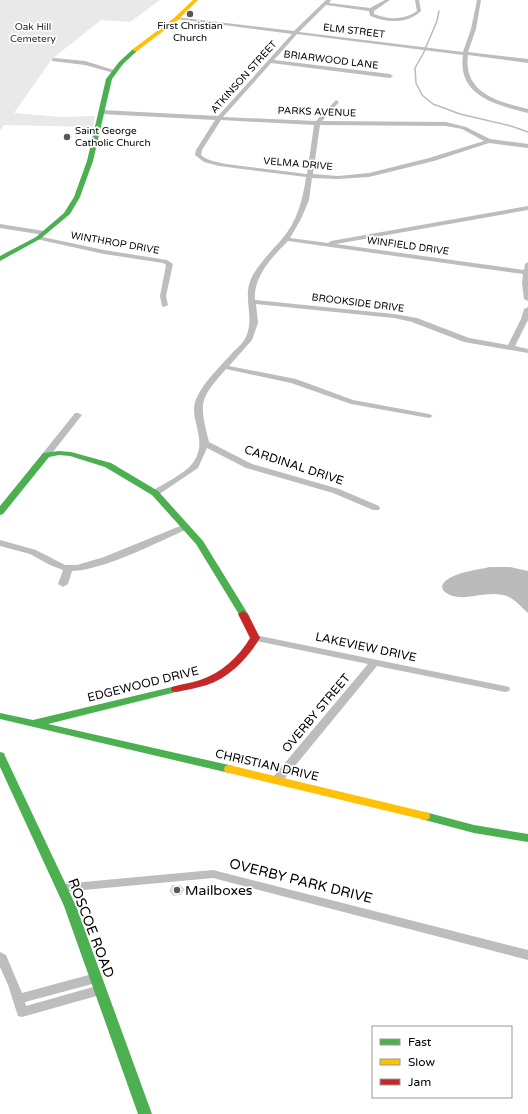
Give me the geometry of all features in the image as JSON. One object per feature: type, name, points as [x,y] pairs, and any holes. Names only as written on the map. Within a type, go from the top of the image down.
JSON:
[{"type":"main road","points":[[0,260],[41,236],[67,214],[77,197],[90,161],[109,79],[114,70],[125,59],[177,18],[196,0]]},
{"type":"main road","points":[[0,512],[46,455],[59,453],[71,454],[108,465],[155,493],[200,543],[237,604],[255,638]]},
{"type":"main road","name":"EDGEWOOD DRIVE","points":[[36,723],[207,681],[224,671],[235,662],[248,649],[255,638]]},
{"type":"main road","name":"CHRISTIAN DRIVE","points":[[0,716],[36,723],[278,780],[474,829],[528,838]]},
{"type":"main road","name":"ROSCOE ROAD","points":[[0,756],[70,906],[145,1114]]},
{"type":"street","points":[[328,2],[371,10],[388,0]]},
{"type":"street","points":[[371,10],[372,15],[383,19],[403,19],[414,15],[419,11],[417,0]]},
{"type":"street","points":[[479,0],[472,33],[466,46],[465,73],[469,82],[481,95],[491,101],[528,111]]},
{"type":"street","name":"ATKINSON STREET","points":[[199,156],[200,150],[219,118],[295,33],[328,2]]},
{"type":"street","name":"ELM STREET","points":[[177,18],[528,62]]},
{"type":"street","points":[[54,60],[85,63],[114,70]]},
{"type":"street","name":"BRIARWOOD LANE","points":[[270,61],[390,76]]},
{"type":"street","points":[[155,493],[177,480],[195,466],[200,457],[205,444],[198,413],[200,398],[208,385],[248,340],[254,323],[251,294],[254,278],[274,251],[286,239],[298,219],[306,200],[317,123],[336,102]]},
{"type":"street","name":"PARKS AVENUE","points":[[101,112],[317,123],[446,124],[464,128],[489,140],[528,146]]},
{"type":"street","name":"VELMA DRIVE","points":[[199,156],[205,161],[221,165],[309,176],[352,177],[376,173],[450,155],[489,140]]},
{"type":"street","points":[[322,245],[528,208]]},
{"type":"street","points":[[0,226],[41,236]]},
{"type":"street","name":"WINTHROP DRIVE","points":[[41,236],[104,252],[170,264],[163,296],[164,305]]},
{"type":"street","name":"WINFIELD DRIVE","points":[[286,239],[527,272]]},
{"type":"street","points":[[528,264],[525,283],[528,299]]},
{"type":"street","name":"BROOKSIDE DRIVE","points":[[253,302],[394,316],[414,320],[467,340],[528,351]]},
{"type":"street","points":[[510,348],[525,319],[528,309]]},
{"type":"street","points":[[225,367],[293,381],[351,402],[429,416]]},
{"type":"street","points":[[46,455],[78,415]]},
{"type":"street","name":"CARDINAL DRIVE","points":[[205,444],[249,466],[336,491],[376,508]]},
{"type":"street","points":[[0,543],[32,552],[51,563],[68,568],[88,566],[185,527]]},
{"type":"street","points":[[63,584],[68,568]]},
{"type":"street","name":"LAKEVIEW DRIVE","points":[[255,638],[504,689]]},
{"type":"street","name":"OVERBY STREET","points":[[278,780],[375,662]]},
{"type":"street","name":"OVERBY PARK DRIVE","points":[[62,888],[213,874],[528,955]]},
{"type":"street","points":[[0,958],[2,958],[22,1012],[100,990]]},
{"type":"street","points":[[18,999],[96,978]]},
{"type":"green space","name":"Oak Hill Cemetery","points":[[0,0],[160,0],[130,22],[101,20],[52,59],[14,113],[60,117],[95,116],[93,127],[4,125],[0,131]]},
{"type":"shaded area","points":[[490,567],[510,567],[528,571],[528,613],[509,597],[492,594],[457,597],[450,595],[443,590],[442,586],[445,582],[456,575]]},
{"type":"building","name":"Mailboxes","points":[[172,885],[180,885],[185,889],[181,895],[173,896],[169,891]]},
{"type":"waterway","points":[[439,11],[437,21],[423,54],[415,68],[416,83],[422,95],[433,104],[460,114],[511,126],[528,132]]},
{"type":"traffic: fast","points":[[0,259],[38,238],[67,214],[77,197],[90,161],[109,79],[121,63],[135,50]]},
{"type":"traffic: fast","points":[[0,512],[46,455],[59,453],[71,454],[108,465],[155,493],[200,543],[243,614]]},
{"type":"traffic: fast","points":[[36,723],[176,689]]},
{"type":"traffic: fast","points":[[0,716],[229,769]]},
{"type":"traffic: fast","points":[[0,756],[70,906],[145,1114]]},
{"type":"traffic: fast","points":[[425,816],[474,829],[528,838]]},
{"type":"traffic: slow","points":[[135,50],[176,19],[196,0]]},
{"type":"traffic: slow","points":[[229,769],[425,816]]},
{"type":"traffic: jam","points":[[176,689],[199,684],[214,678],[228,669],[240,658],[255,638],[243,614]]},
{"type":"place","name":"First Christian Church","points":[[190,14]]},
{"type":"place","name":"Saint George Catholic Church","points":[[67,137]]},
{"type":"place","name":"Mailboxes","points":[[177,890]]}]
